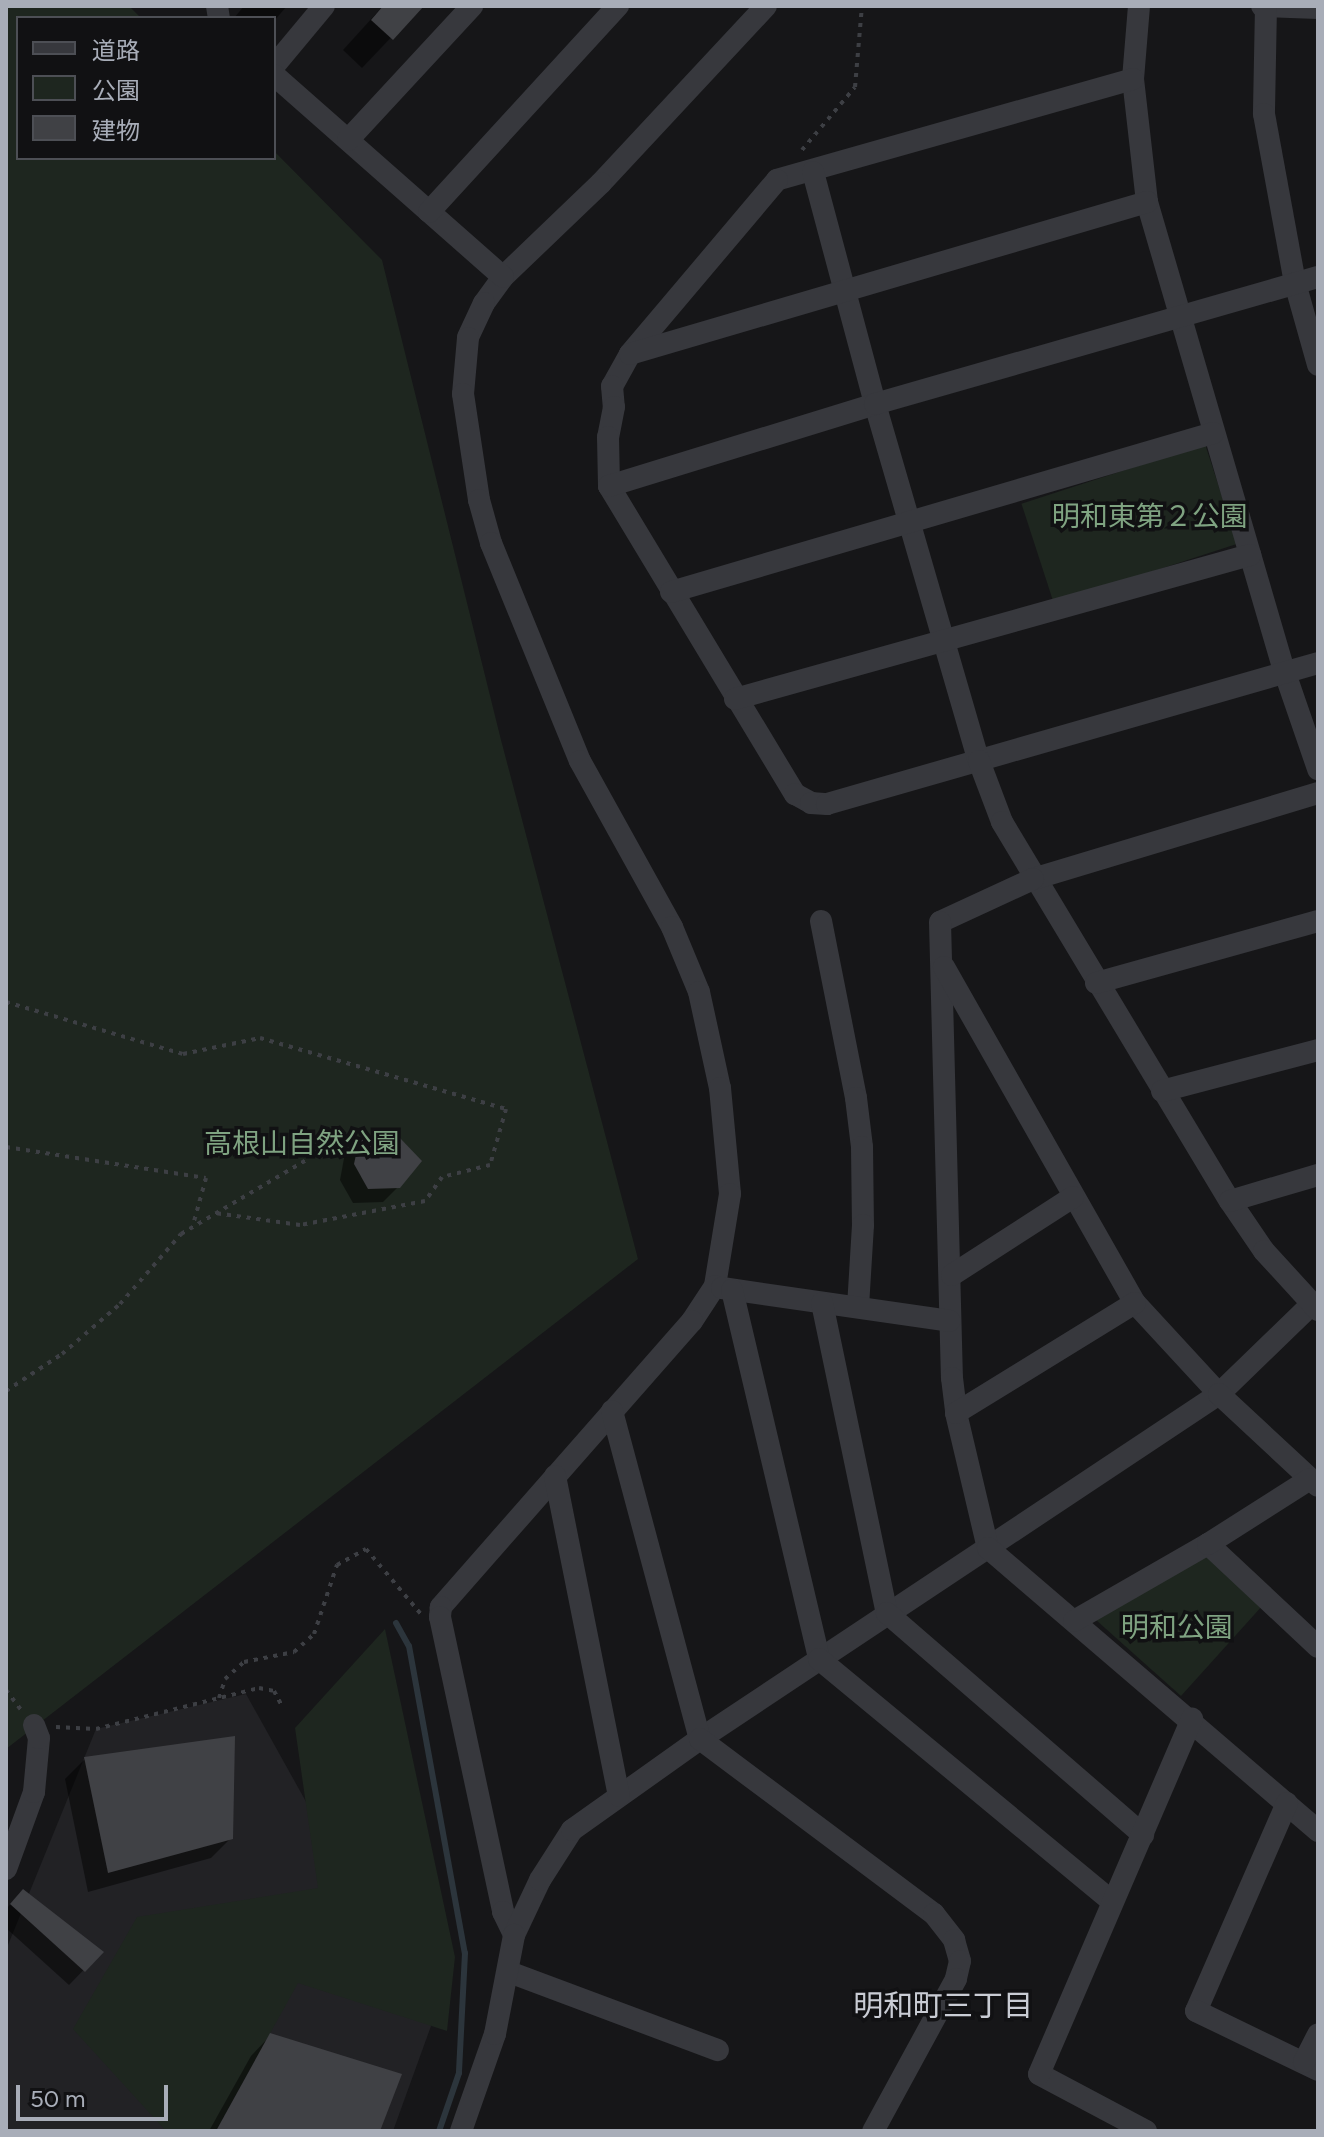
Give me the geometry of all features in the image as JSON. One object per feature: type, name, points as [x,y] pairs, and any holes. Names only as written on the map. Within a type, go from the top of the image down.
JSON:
[{"type":"street","points":[[276,64],[324,6]]},
{"type":"street","points":[[348,140],[472,6]]},
{"type":"street","points":[[429,212],[618,6]]},
{"type":"street","points":[[766,6],[601,183],[503,277],[484,303],[468,338],[463,394],[479,500],[509,591],[580,761],[672,927],[699,992],[720,1088],[728,1147],[730,1194],[724,1288],[819,1659],[1112,1901]]},
{"type":"street","points":[[1139,6],[1133,79],[1147,202],[1285,673],[1318,769]]},
{"type":"street","points":[[1318,8],[1264,6],[1264,114],[1295,283],[1318,365]]},
{"type":"street","points":[[276,77],[503,277]]},
{"type":"street","points":[[1133,79],[777,180],[630,354],[612,386],[614,407],[608,437],[609,486],[795,794],[811,803],[827,804],[1318,663]]},
{"type":"street","points":[[461,2131],[495,2034],[514,1935],[540,1880],[572,1830],[700,1739],[1219,1394],[1315,1307],[1264,1251],[1230,1201],[1033,879],[1002,822],[979,761],[944,642],[875,404],[813,172]]},
{"type":"street","points":[[630,354],[1147,202]]},
{"type":"street","points":[[609,486],[875,404],[1318,277]]},
{"type":"street","points":[[671,592],[1213,433]]},
{"type":"street","points":[[735,699],[1250,555]]},
{"type":"street","points":[[1318,793],[1033,879],[940,922],[952,1275],[950,1321],[956,1413],[988,1548],[1192,1719],[1318,1831]]},
{"type":"street","points":[[821,921],[856,1098],[862,1147],[863,1225],[858,1307]]},
{"type":"street","points":[[1096,983],[1318,921]]},
{"type":"street","points":[[942,962],[1135,1303],[1219,1394],[1314,1482],[1074,1621]]},
{"type":"street","points":[[1162,1091],[1318,1050]]},
{"type":"street","points":[[1230,1201],[1318,1175]]},
{"type":"street","points":[[952,1275],[1073,1197]]},
{"type":"street","points":[[724,1288],[950,1321]]},
{"type":"street","points":[[514,1935],[503,1912],[440,1617],[446,1596],[724,1288]]},
{"type":"street","points":[[822,1303],[887,1613],[1143,1835]]},
{"type":"street","points":[[956,1413],[1135,1303]]},
{"type":"street","points":[[612,1411],[700,1739],[934,1914],[954,1940],[960,1961],[956,1979],[873,2131]]},
{"type":"street","points":[[555,1476],[619,1796]]},
{"type":"street","points":[[1208,1544],[1318,1647]]},
{"type":"street","points":[[1146,2131],[1039,2074],[1192,1719]]},
{"type":"street","points":[[6,1869],[34,1792],[39,1738],[34,1725]]},
{"type":"street","points":[[1287,1803],[1196,2011],[1311,2066],[1318,2034]]},
{"type":"street","points":[[509,1972],[718,2050]]},
{"type":"path","points":[[777,180],[855,87],[862,6]]},
{"type":"path","points":[[6,1002],[183,1054],[260,1038],[506,1109],[490,1165],[442,1177],[425,1201],[300,1225],[215,1213]]},
{"type":"path","points":[[6,1147],[206,1178],[192,1227]]},
{"type":"path","points":[[6,1391],[62,1354],[120,1304],[181,1234],[308,1159]]},
{"type":"path","points":[[219,1698],[225,1679],[244,1662],[294,1652],[314,1634],[337,1565],[366,1549],[422,1616],[440,1617]]},
{"type":"path","points":[[34,1725],[96,1729],[259,1688],[274,1691],[281,1704]]},
{"type":"shaded area","points":[[246,1694],[431,2026],[393,2131],[6,2131],[6,1950],[96,1729]]},
{"type":"green space","name":"高根山自然公園","points":[[6,6],[129,6],[139,16],[16,16],[16,160],[276,160],[276,153],[382,260],[501,740],[638,1259],[6,1749]]},
{"type":"green space","name":"明和東第２公園","points":[[1205,444],[1237,544],[1054,604],[1021,504]]},
{"type":"green space","name":"明和公園","points":[[1208,1552],[1263,1605],[1181,1696],[1096,1620]]},
{"type":"green space","points":[[385,1629],[455,1957],[447,2031],[298,1983],[216,2131],[166,2131],[73,2029],[137,1917],[318,1888],[295,1728]]},
{"type":"building","points":[[383,6],[424,6],[393,40],[371,20]]},
{"type":"building","points":[[360,1136],[399,1137],[422,1161],[400,1188],[368,1189],[354,1164]]},
{"type":"building","points":[[235,1736],[233,1839],[108,1873],[84,1757]]},
{"type":"building","points":[[23,1889],[104,1952],[85,1972],[10,1904]]},
{"type":"building","points":[[270,2033],[402,2074],[380,2131],[216,2131]]},
{"type":"waterway","points":[[396,1623],[409,1646],[465,1953],[459,2073],[439,2131]]},
{"type":"district","name":"明和町三丁目","points":[[943,2006]]}]
